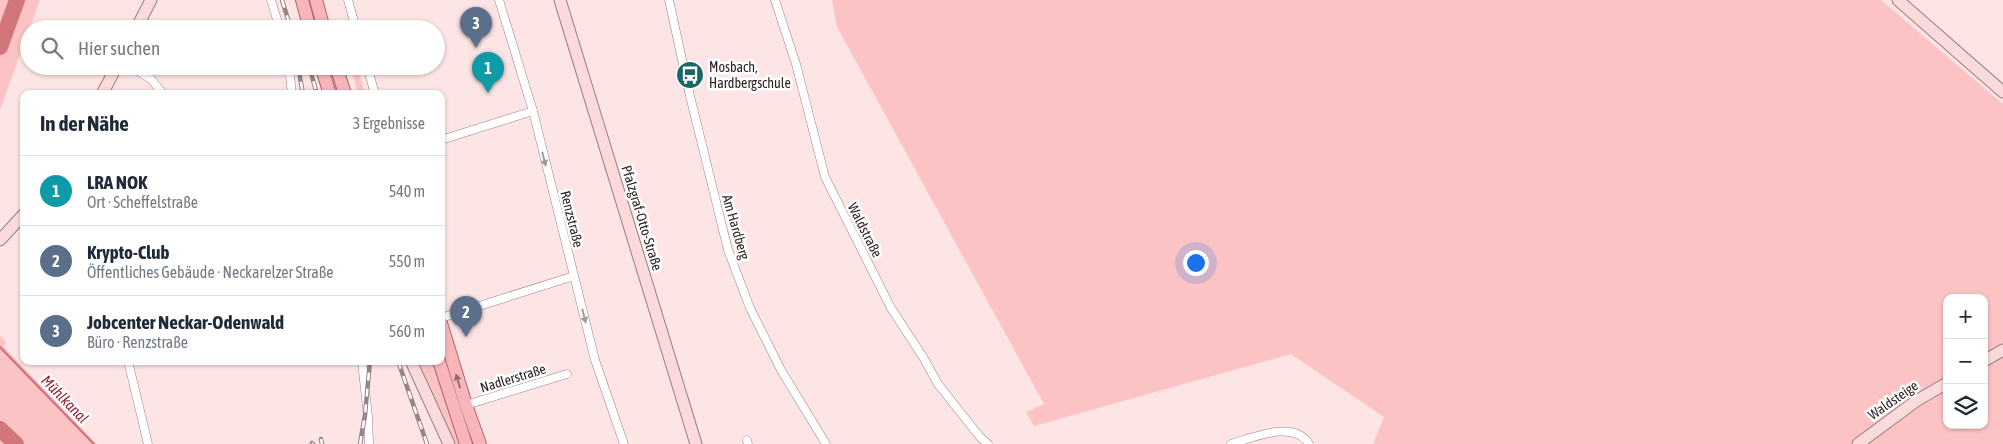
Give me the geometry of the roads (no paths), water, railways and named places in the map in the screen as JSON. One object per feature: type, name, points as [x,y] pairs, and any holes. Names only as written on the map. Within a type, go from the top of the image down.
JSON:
[{"type":"main road","points":[[302,0],[308,20]]},
{"type":"main road","points":[[316,0],[322,20]]},
{"type":"main road","points":[[325,75],[329,90]]},
{"type":"main road","points":[[339,75],[344,90]]},
{"type":"main road","points":[[445,318],[466,405],[480,444]]},
{"type":"main road","points":[[440,365],[466,444]]},
{"type":"street","points":[[141,20],[151,0]]},
{"type":"street","points":[[271,0],[277,20]]},
{"type":"street","points":[[348,0],[354,20]]},
{"type":"street","name":"Renzstraße","points":[[498,0],[533,111],[595,360],[624,444]]},
{"type":"street","name":"Pfalzgraf-Otto-Straße","points":[[560,0],[696,444]]},
{"type":"street","name":"Am Hardberg","points":[[669,0],[690,96],[728,250],[750,308],[780,370],[826,444]]},
{"type":"street","name":"Waldstraße","points":[[775,0],[796,64],[824,177],[891,308],[938,384],[980,437],[988,444]]},
{"type":"street","points":[[1898,0],[2001,90]]},
{"type":"street","points":[[104,90],[112,75]]},
{"type":"street","points":[[145,75],[151,79],[160,90]]},
{"type":"street","points":[[290,75],[292,90]]},
{"type":"street","points":[[370,75],[374,90]]},
{"type":"street","points":[[445,139],[533,111]]},
{"type":"street","points":[[0,240],[20,218]]},
{"type":"street","points":[[445,318],[574,276]]},
{"type":"street","points":[[1988,359],[2003,350]]},
{"type":"street","points":[[129,365],[148,444]]},
{"type":"street","points":[[362,365],[369,444]]},
{"type":"street","points":[[413,365],[449,444]]},
{"type":"street","name":"Nadlerstraße","points":[[466,405],[567,374]]},
{"type":"street","name":"Waldsteige","points":[[1858,444],[1916,401],[1945,384]]},
{"type":"street","points":[[1231,444],[1281,430],[1303,437],[1309,444]]},
{"type":"waterway","points":[[0,47],[17,0]]},
{"type":"waterway","name":"Mühlkanal","points":[[0,347],[94,444]]},
{"type":"waterway","points":[[0,429],[16,444]]},
{"type":"railway","points":[[282,0],[288,20]]},
{"type":"railway","points":[[300,75],[302,90]]},
{"type":"railway","points":[[312,75],[316,90]]},
{"type":"railway","points":[[360,444],[370,365]]},
{"type":"railway","points":[[399,365],[427,444]]},
{"type":"railway","points":[[321,439],[322,444]]},
{"type":"place","name":"Jobcenter Neckar-Odenwald","points":[[476,48]]},
{"type":"place","name":"Mosbach, Hardbergschule","points":[[690,75]]},
{"type":"place","name":"LRA NOK","points":[[488,93]]},
{"type":"place","name":"Krypto-Club","points":[[466,337]]}]
